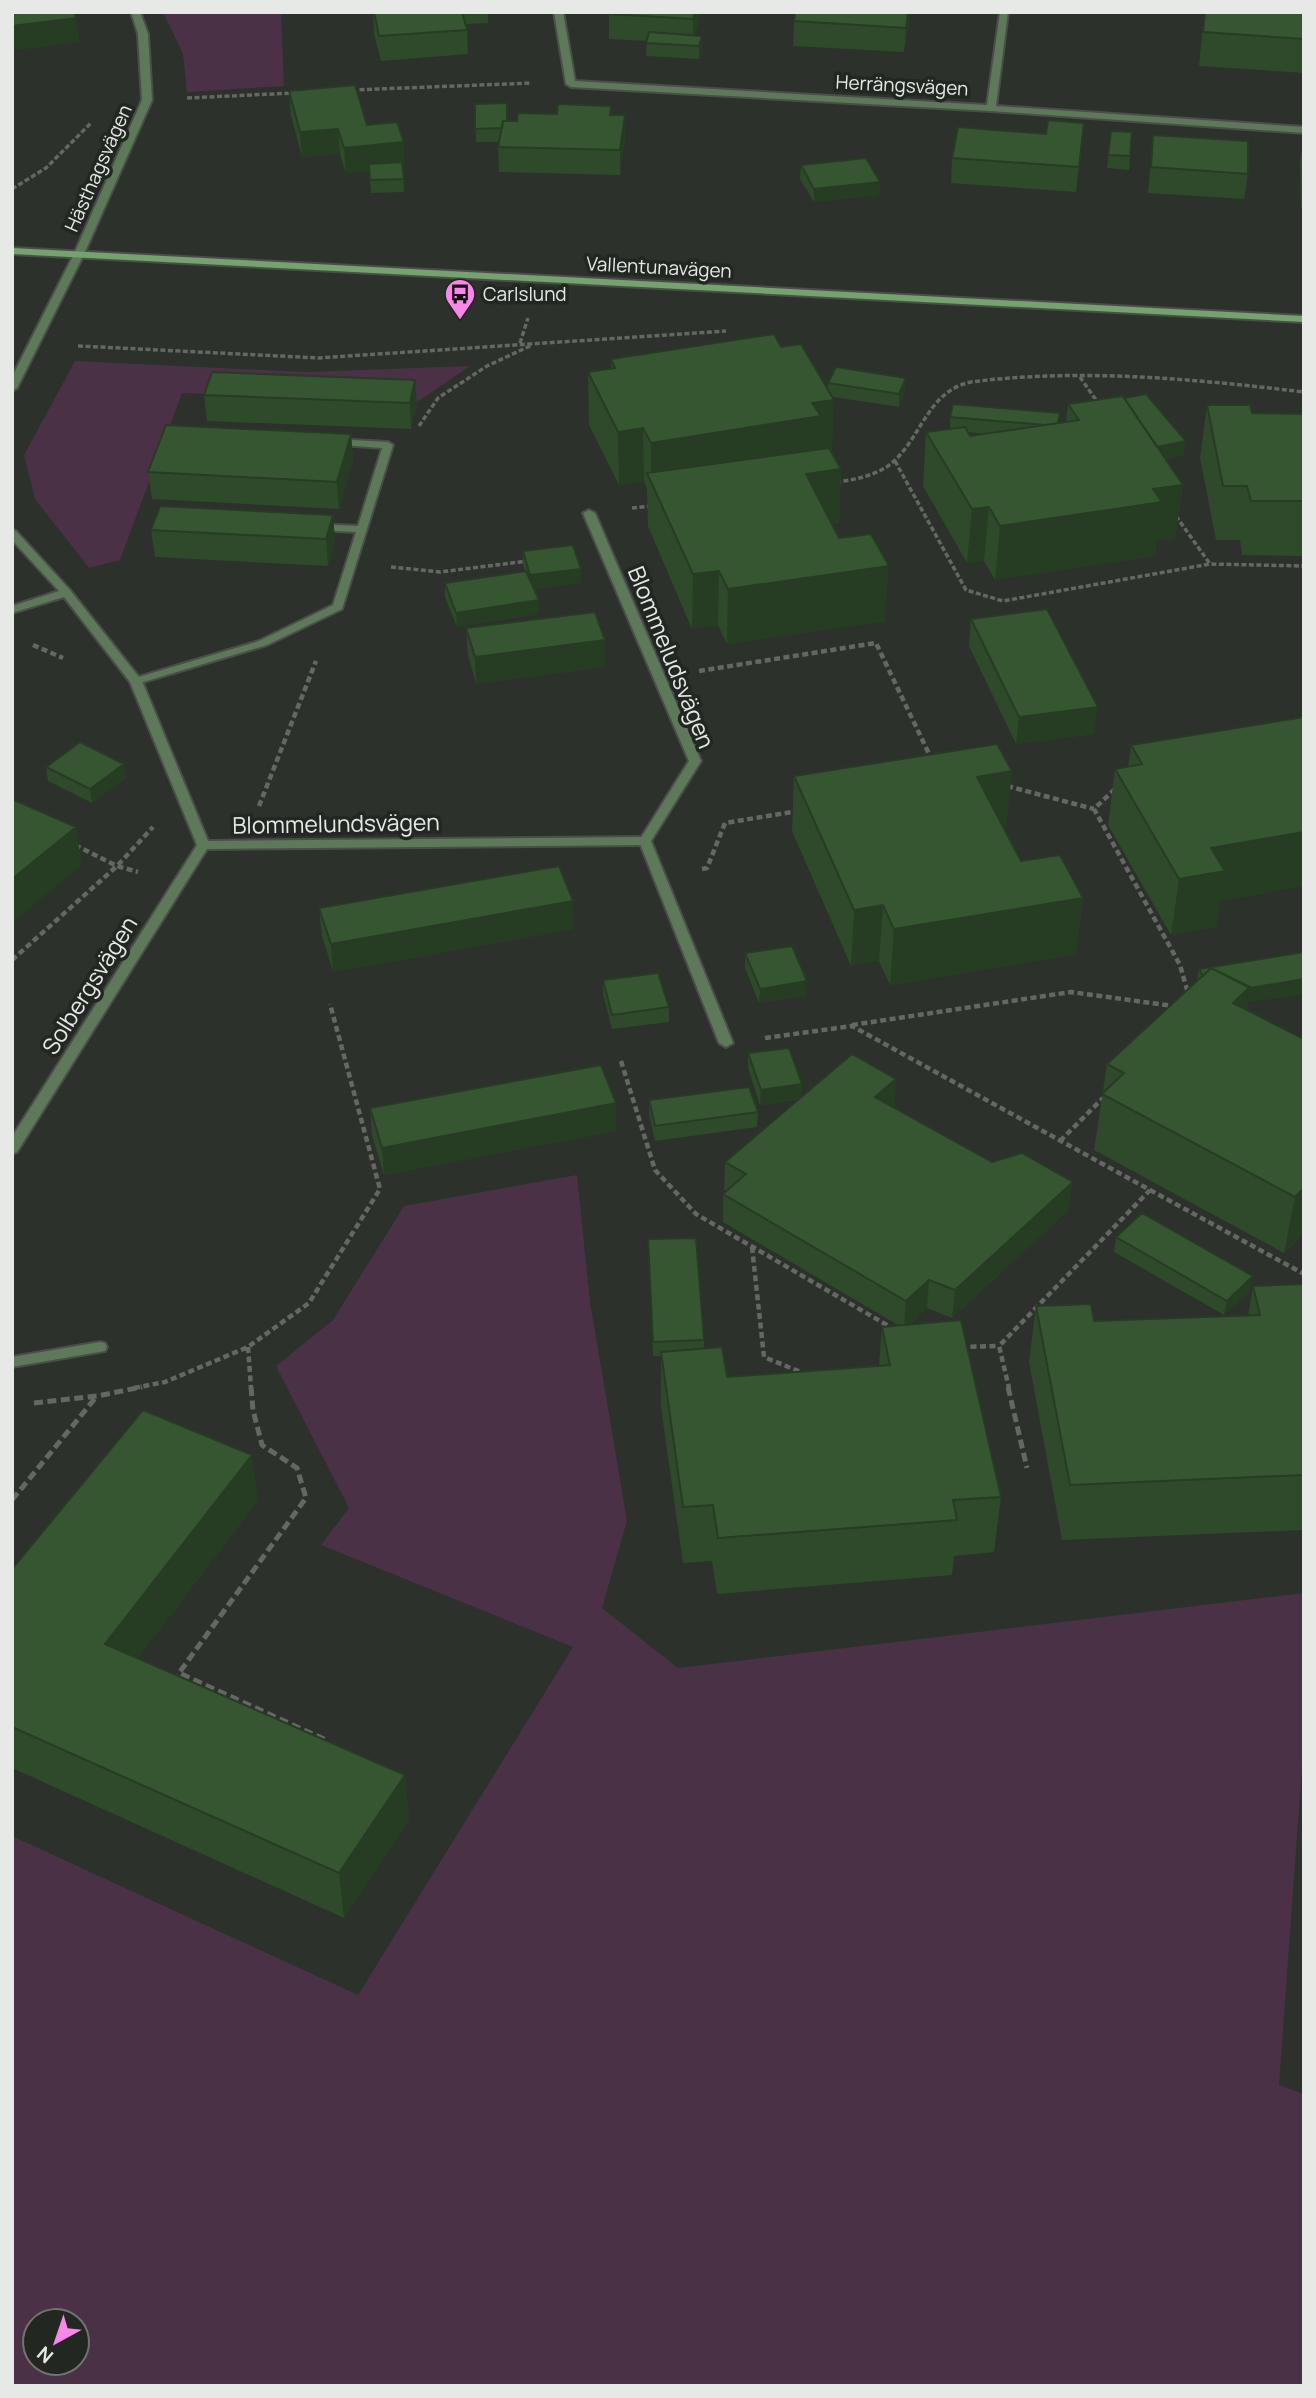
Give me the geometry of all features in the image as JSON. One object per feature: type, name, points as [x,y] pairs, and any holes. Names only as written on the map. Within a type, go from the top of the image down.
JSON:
[{"type":"main road","name":"Vallentunavägen","points":[[12,251],[1304,319]]},
{"type":"street","name":"Hästhagsvägen","points":[[79,254],[147,100],[143,34],[135,12]]},
{"type":"street","points":[[558,12],[571,84]]},
{"type":"street","points":[[991,108],[1004,12]]},
{"type":"street","name":"Herrängsvägen","points":[[571,84],[991,108],[1304,130]]},
{"type":"street","points":[[12,388],[79,254]]},
{"type":"street","points":[[136,681],[263,643],[338,607],[388,445],[319,441]]},
{"type":"street","name":"Blommeludsvägen","points":[[589,513],[695,761],[646,841]]},
{"type":"street","points":[[306,526],[361,529]]},
{"type":"street","name":"Blommelundsvägen","points":[[12,533],[66,592],[136,681],[203,845],[646,841]]},
{"type":"street","points":[[12,610],[66,592]]},
{"type":"street","points":[[646,841],[726,1043]]},
{"type":"street","name":"Solbergsvägen","points":[[12,1149],[203,845]]},
{"type":"street","points":[[12,1362],[100,1347]]},
{"type":"path","points":[[351,90],[502,83],[571,84]]},
{"type":"path","points":[[12,189],[46,168],[90,124],[121,102],[297,93]]},
{"type":"path","points":[[520,344],[528,318]]},
{"type":"path","points":[[68,346],[319,358],[736,330]]},
{"type":"path","points":[[388,445],[412,436],[438,398],[487,366],[536,344]]},
{"type":"path","points":[[836,482],[863,479],[895,461],[935,402],[961,384],[1034,377],[1080,377],[1223,382],[1304,392]]},
{"type":"path","points":[[1080,377],[1103,410]]},
{"type":"path","points":[[895,461],[965,590],[1003,601],[1210,564],[1304,566]]},
{"type":"path","points":[[589,513],[657,505]]},
{"type":"path","points":[[1172,509],[1210,564]]},
{"type":"path","points":[[440,572],[606,552]]},
{"type":"path","points":[[243,844],[338,607]]},
{"type":"path","points":[[659,678],[876,643],[934,763]]},
{"type":"path","points":[[1094,809],[1123,782]]},
{"type":"path","points":[[1000,784],[1094,809],[1180,965],[1189,998]]},
{"type":"path","points":[[660,877],[707,868],[725,823],[808,810]]},
{"type":"path","points":[[70,842],[117,866],[177,883]]},
{"type":"path","points":[[12,960],[117,866]]},
{"type":"path","points":[[726,1043],[1071,992],[1179,1007]]},
{"type":"path","points":[[24,1404],[97,1396],[165,1382],[248,1347],[309,1303],[380,1189],[330,1004]]},
{"type":"path","points":[[852,1026],[1304,1274]]},
{"type":"path","points":[[621,1061],[655,1170],[696,1214],[903,1335]]},
{"type":"path","points":[[1060,1141],[1107,1094]]},
{"type":"path","points":[[951,1348],[999,1346],[1150,1191]]},
{"type":"path","points":[[751,1246],[764,1357],[812,1377]]},
{"type":"path","points":[[999,1346],[1027,1468]]},
{"type":"path","points":[[248,1347],[253,1410],[262,1445],[297,1468],[306,1498],[179,1673],[335,1745]]},
{"type":"path","points":[[12,1500],[97,1396]]},
{"type":"shaded area","points":[[163,12],[281,12],[284,86],[187,92],[183,54]]},
{"type":"shaded area","points":[[75,361],[305,372],[470,366],[417,402],[182,393],[120,560],[89,568],[35,499],[24,455]]},
{"type":"shaded area","points":[[577,1175],[590,1302],[627,1521],[602,1608],[678,1668],[1304,1593],[1304,1739],[1279,2085],[1304,2094],[1304,2386],[12,2386],[12,1836],[358,1995],[573,1647],[321,1545],[349,1508],[276,1366],[333,1320],[404,1206]]},
{"type":"building","points":[[12,12],[74,12],[76,18],[12,26]]},
{"type":"building","points":[[374,12],[462,12],[467,30],[379,36]]},
{"type":"building","points":[[609,12],[695,12],[693,19]]},
{"type":"building","points":[[795,12],[908,12],[906,28],[794,21]]},
{"type":"building","points":[[1205,12],[1304,12],[1304,39],[1203,32]]},
{"type":"building","points":[[649,32],[702,36],[699,46],[646,43]]},
{"type":"building","points":[[355,85],[367,125],[397,122],[404,142],[344,148],[338,129],[300,132],[289,91]]},
{"type":"building","points":[[507,103],[507,121],[503,121],[502,128],[475,129],[475,104]]},
{"type":"building","points":[[558,104],[611,106],[610,115],[625,115],[620,150],[498,147],[503,121],[517,121],[518,113],[557,114]]},
{"type":"building","points":[[1048,120],[1084,123],[1079,167],[952,158],[958,127],[1046,134]]},
{"type":"building","points":[[1111,131],[1132,132],[1130,156],[1108,155]]},
{"type":"building","points":[[1153,135],[1248,141],[1248,174],[1151,167]]},
{"type":"building","points":[[866,158],[880,182],[814,189],[801,165]]},
{"type":"building","points":[[402,162],[404,179],[370,180],[369,164]]},
{"type":"building","points":[[774,334],[781,347],[801,344],[834,400],[812,403],[821,416],[651,443],[643,428],[618,432],[588,372],[615,368],[611,359]]},
{"type":"building","points":[[836,367],[906,378],[899,394],[828,383]]},
{"type":"building","points":[[212,372],[415,380],[410,403],[204,395]]},
{"type":"building","points":[[1146,394],[1186,441],[1157,447],[1124,398]]},
{"type":"building","points":[[1123,396],[1183,485],[1153,489],[1162,502],[1000,526],[989,507],[972,509],[926,432],[965,427],[970,436],[1079,420],[1068,404]]},
{"type":"building","points":[[953,404],[1060,413],[1058,423],[1045,425],[950,417]]},
{"type":"building","points":[[1207,405],[1250,405],[1252,413],[1304,414],[1304,501],[1251,501],[1247,486],[1223,486]]},
{"type":"building","points":[[166,425],[351,434],[337,482],[148,472]]},
{"type":"building","points":[[829,448],[841,469],[806,474],[839,538],[871,534],[889,566],[728,589],[719,571],[693,574],[647,473]]},
{"type":"building","points":[[160,506],[333,515],[326,539],[151,530]]},
{"type":"building","points":[[573,545],[581,569],[530,575],[523,551]]},
{"type":"building","points":[[526,571],[539,600],[456,613],[445,583]]},
{"type":"building","points":[[1047,609],[1098,707],[1019,717],[971,619]]},
{"type":"building","points":[[595,612],[605,640],[475,657],[466,628]]},
{"type":"building","points":[[1304,717],[1304,832],[1211,848],[1225,871],[1179,879],[1115,769],[1142,764],[1131,745]]},
{"type":"building","points":[[80,742],[124,764],[90,789],[46,767]]},
{"type":"building","points":[[997,744],[1012,771],[977,777],[1021,861],[1060,855],[1083,898],[894,929],[883,905],[854,910],[794,776]]},
{"type":"building","points":[[12,799],[76,827],[12,879]]},
{"type":"building","points":[[559,866],[573,901],[331,944],[319,908]]},
{"type":"building","points":[[792,946],[807,981],[760,989],[745,953]]},
{"type":"building","points":[[1304,952],[1304,979],[1250,988],[1211,968],[1203,976],[1199,969]]},
{"type":"building","points":[[1211,968],[1250,987],[1233,1003],[1304,1039],[1304,1188],[1295,1197],[1102,1094],[1124,1073],[1107,1064]]},
{"type":"building","points":[[658,973],[669,1007],[612,1015],[603,980]]},
{"type":"building","points":[[789,1048],[802,1084],[761,1090],[748,1053]]},
{"type":"building","points":[[852,1054],[896,1079],[875,1097],[992,1162],[1022,1153],[1073,1182],[955,1290],[929,1280],[906,1301],[723,1194],[746,1174],[725,1162]]},
{"type":"building","points":[[601,1065],[616,1103],[382,1148],[370,1108]]},
{"type":"building","points":[[749,1087],[758,1112],[655,1126],[649,1100]]},
{"type":"building","points":[[1142,1213],[1253,1276],[1227,1301],[1116,1237]]},
{"type":"building","points":[[696,1238],[704,1340],[653,1342],[648,1239]]},
{"type":"building","points":[[1304,1284],[1304,1475],[1070,1485],[1036,1306],[1091,1304],[1094,1321],[1260,1315],[1253,1286]]},
{"type":"building","points":[[961,1320],[1001,1497],[953,1500],[957,1520],[718,1538],[713,1505],[683,1507],[661,1352],[722,1347],[727,1377],[890,1365],[882,1327]]},
{"type":"building","points":[[143,1410],[252,1455],[105,1644],[405,1775],[339,1873],[12,1727],[12,1569]]},
{"type":"place","name":"Carlslund","points":[[460,321]]}]
